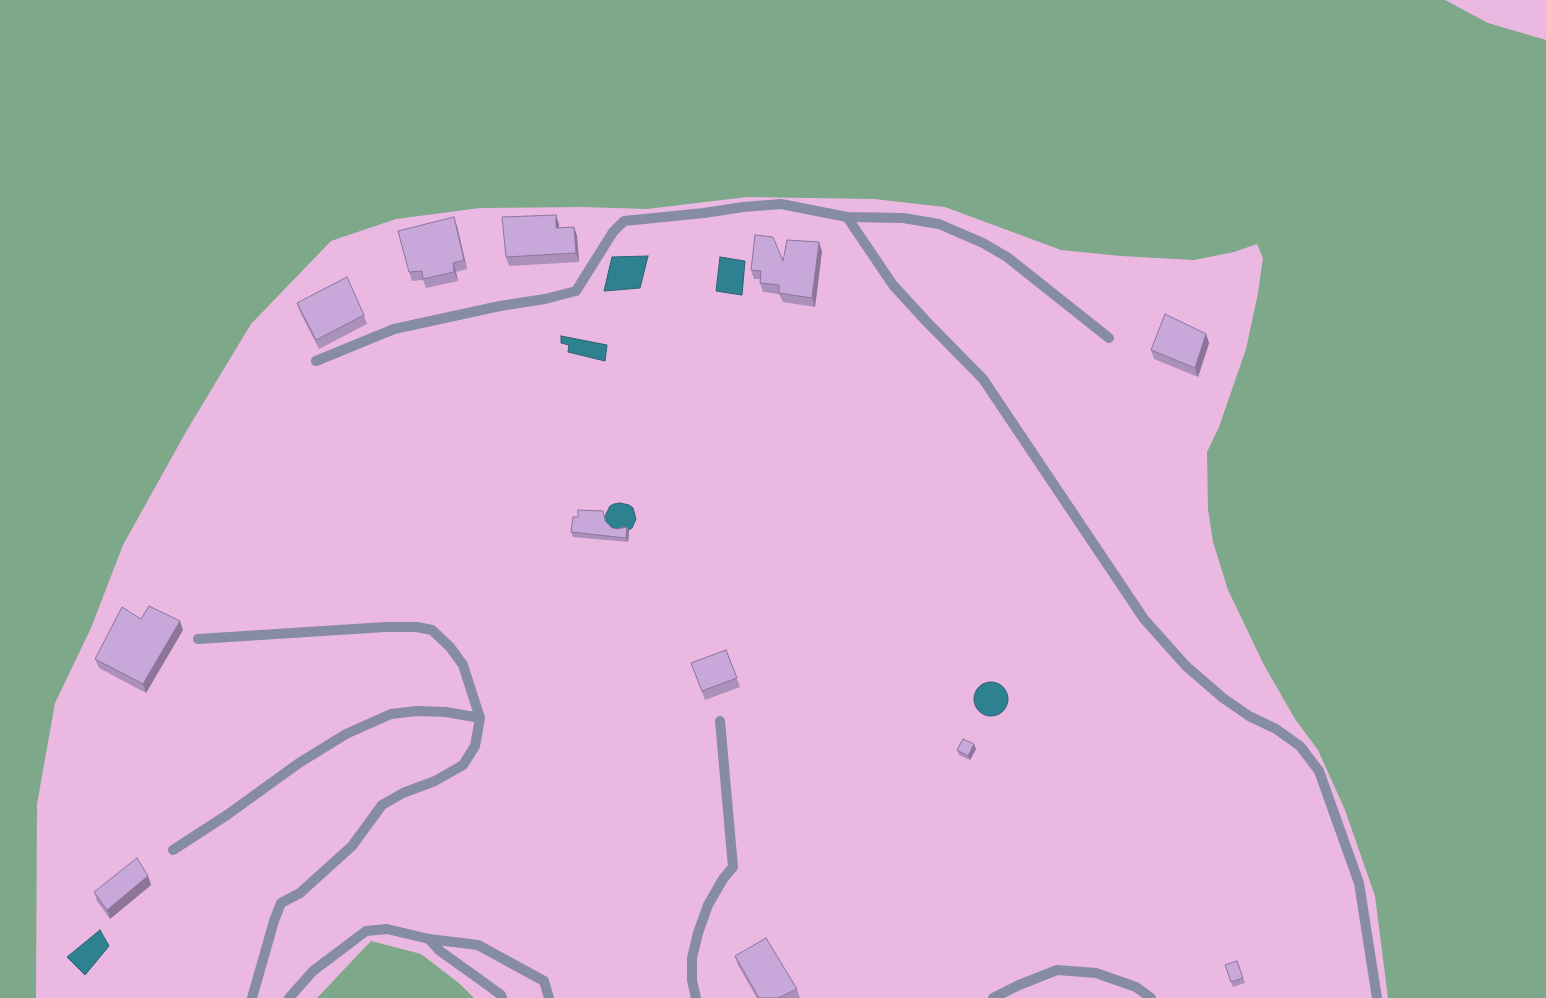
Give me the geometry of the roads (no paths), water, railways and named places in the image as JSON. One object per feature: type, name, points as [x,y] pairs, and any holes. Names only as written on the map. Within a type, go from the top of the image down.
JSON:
[{"type":"street","points":[[316,361],[394,329],[500,306],[545,299],[576,291],[612,232],[624,221],[781,204],[847,217],[903,218],[939,224],[983,243],[1007,257],[1109,338]]},
{"type":"street","points":[[847,217],[893,285],[983,379],[1144,619],[1186,666],[1223,698],[1250,716],[1276,729],[1300,746],[1319,771],[1359,883],[1377,998]]},
{"type":"street","points":[[198,639],[385,626],[417,626],[432,630],[450,647],[463,665],[480,718],[475,746],[463,765],[435,781],[403,793],[382,805],[352,846],[300,893],[281,903],[274,921],[252,998]]},
{"type":"street","points":[[173,850],[227,815],[298,763],[346,734],[386,716],[417,711],[446,712],[480,718]]},
{"type":"street","points":[[696,998],[692,980],[692,958],[698,933],[708,904],[723,879],[733,867],[720,721]]},
{"type":"street","points":[[289,998],[313,971],[366,931],[387,929],[429,939],[478,945],[544,981],[550,998]]},
{"type":"street","points":[[429,939],[440,951],[501,995],[502,998]]},
{"type":"street","points":[[993,998],[1019,985],[1058,970],[1096,973],[1136,987],[1151,998]]}]
